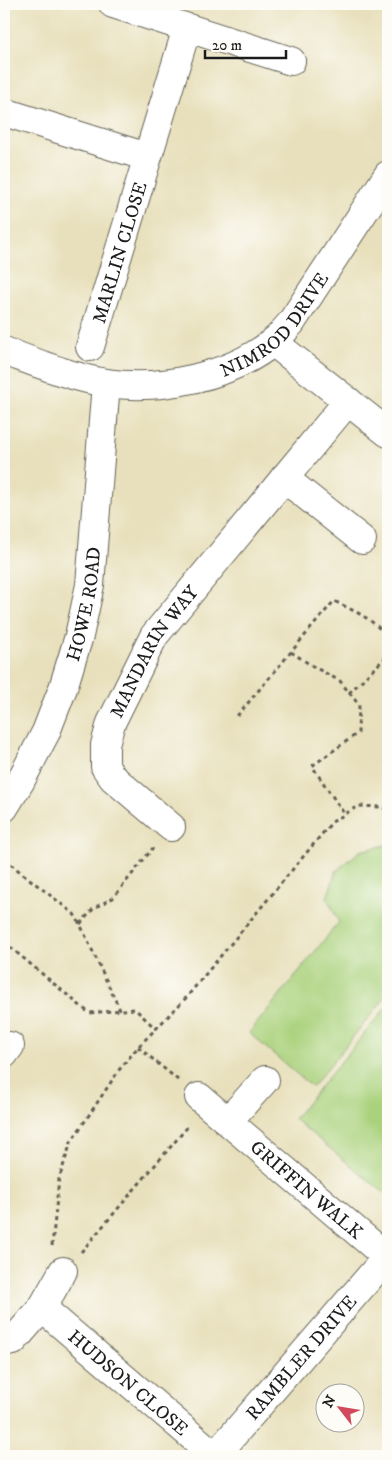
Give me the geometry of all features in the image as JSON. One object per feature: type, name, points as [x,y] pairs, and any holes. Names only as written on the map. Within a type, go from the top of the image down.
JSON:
[{"type":"street","points":[[114,4],[291,61]]},
{"type":"street","name":"MARLIN CLOSE","points":[[90,347],[187,28]]},
{"type":"street","name":"MARLIN CLOSE","points":[[4,112],[147,157]]},
{"type":"street","name":"NIMROD DRIVE","points":[[4,351],[56,370],[106,383],[149,385],[186,381],[224,369],[273,342],[292,323],[388,175]]},
{"type":"street","points":[[273,342],[388,433]]},
{"type":"street","name":"HOWE ROAD","points":[[4,808],[46,732],[63,688],[79,636],[90,585],[106,383]]},
{"type":"street","name":"MANDARIN WAY","points":[[171,827],[113,778],[105,767],[105,745],[111,723],[154,636],[348,400]]},
{"type":"street","points":[[284,478],[362,540]]},
{"type":"street","points":[[228,1121],[265,1080]]},
{"type":"street","name":"GRIFFIN WALK","points":[[199,1098],[388,1258]]},
{"type":"street","name":"RAMBLER DRIVE","points":[[215,1456],[388,1258]]},
{"type":"street","points":[[13,1341],[42,1308],[64,1259]]},
{"type":"street","name":"HUDSON CLOSE","points":[[42,1308],[215,1456]]},
{"type":"path","points":[[237,716],[334,601],[360,614],[384,631],[388,642]]},
{"type":"path","points":[[291,652],[340,681],[359,705],[358,733],[312,766],[345,814]]},
{"type":"path","points":[[349,692],[388,655]]},
{"type":"path","points":[[64,1259],[59,1179],[71,1142],[119,1070],[138,1047],[186,999],[332,822],[358,806],[382,807],[388,811]]},
{"type":"path","points":[[80,924],[94,908],[113,898],[171,827]]},
{"type":"path","points":[[4,859],[74,914],[120,1010]]},
{"type":"path","points":[[4,942],[89,1013],[135,1009],[156,1029]]},
{"type":"path","points":[[64,1259],[195,1119],[199,1098],[138,1047]]},
{"type":"green space","points":[[387,845],[388,994],[312,1087],[249,1033],[339,922],[327,898],[336,871],[360,851]]},
{"type":"green space","points":[[388,1005],[388,1196],[294,1119]]}]
